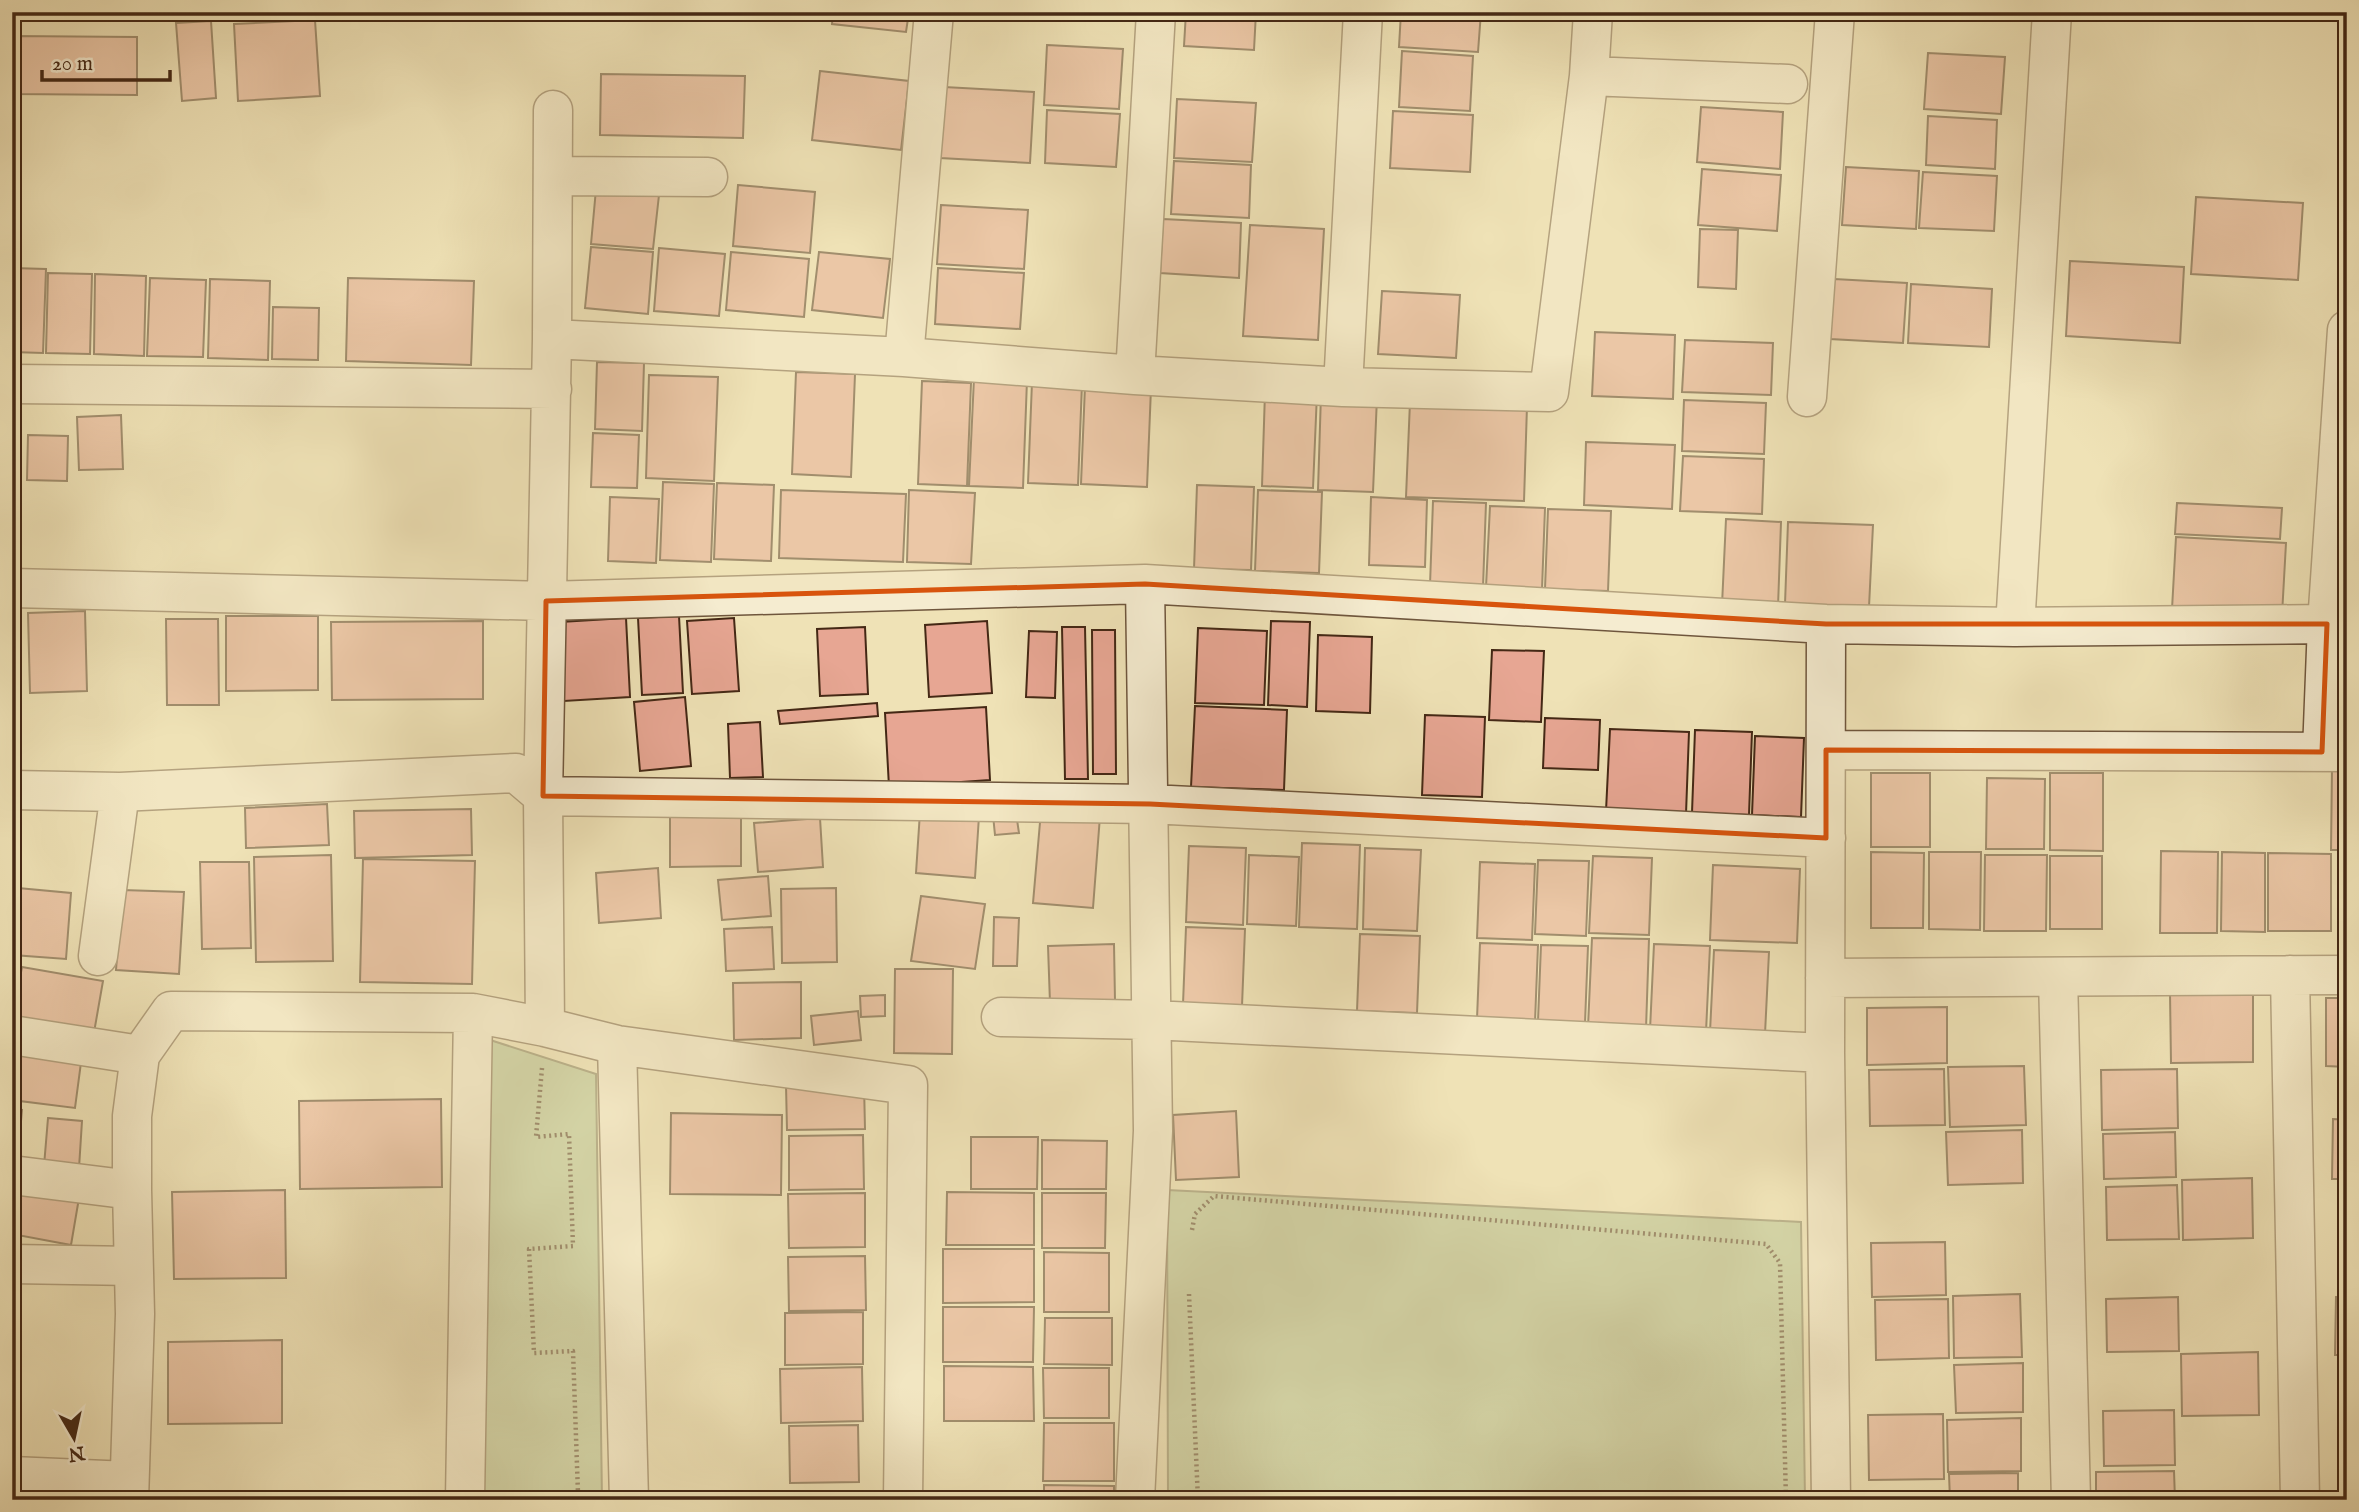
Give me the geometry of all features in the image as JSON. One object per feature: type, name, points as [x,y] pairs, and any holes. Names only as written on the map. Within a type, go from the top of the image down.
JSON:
[{"type":"street","points":[[904,357],[934,12]]},
{"type":"street","points":[[1135,375],[1156,12]]},
{"type":"street","points":[[1343,387],[1363,12]]},
{"type":"street","points":[[552,340],[904,357],[1135,375],[1343,387],[1549,392],[1589,76],[1593,12]]},
{"type":"street","points":[[1807,397],[1835,12]]},
{"type":"street","points":[[2015,627],[2052,12]]},
{"type":"street","points":[[1589,76],[1788,84]]},
{"type":"street","points":[[545,1027],[543,796],[552,389],[553,110]]},
{"type":"street","points":[[553,176],[708,177]]},
{"type":"street","points":[[1826,750],[2334,752],[2327,624],[2343,428],[2347,330]]},
{"type":"street","points":[[12,384],[552,389]]},
{"type":"street","points":[[12,588],[546,601],[1145,584],[1826,624],[2015,627],[2327,624]]},
{"type":"street","points":[[1135,1500],[1153,1130],[1145,584]]},
{"type":"street","points":[[1826,624],[1825,1053],[1831,1500]]},
{"type":"street","points":[[12,790],[120,792],[516,773],[543,796],[1150,804],[1826,838]]},
{"type":"street","points":[[98,956],[120,792]]},
{"type":"street","points":[[2290,975],[2300,1500]]},
{"type":"street","points":[[1825,978],[2347,975]]},
{"type":"street","points":[[2058,976],[2071,1500]]},
{"type":"street","points":[[12,1476],[129,1490],[135,1314],[132,1116],[139,1055],[171,1011],[473,1013],[617,1045],[908,1085],[903,1500]]},
{"type":"street","points":[[465,1500],[473,1013]]},
{"type":"street","points":[[1001,1017],[1152,1020],[1825,1053]]},
{"type":"street","points":[[12,1035],[139,1055]]},
{"type":"street","points":[[617,1045],[629,1497]]},
{"type":"street","points":[[12,1175],[132,1190]]},
{"type":"street","points":[[12,1264],[133,1266]]},
{"type":"path","points":[[545,1027],[536,1137],[569,1134],[573,1246],[529,1249],[534,1353],[573,1351],[578,1494]]},
{"type":"path","points":[[1191,1237],[1195,1214],[1214,1196],[1766,1244],[1780,1263],[1786,1500]]},
{"type":"path","points":[[1189,1286],[1198,1500]]},
{"type":"path","points":[[527,1494],[629,1497]]},
{"type":"highlighted area","points":[[1145,584],[1826,624],[2327,624],[2322,752],[1826,750],[1826,838],[1150,804],[543,796],[546,601]]},
{"type":"green space","points":[[487,1039],[596,1074],[602,1500],[480,1500]]},
{"type":"green space","points":[[1167,1190],[1801,1222],[1805,1500],[1168,1500]]},
{"type":"building","points":[[833,12],[909,12],[906,32],[832,24]]},
{"type":"building","points":[[1186,12],[1256,12],[1254,50],[1184,46]]},
{"type":"building","points":[[1401,12],[1481,12],[1478,52],[1399,47]]},
{"type":"building","points":[[315,20],[320,96],[238,101],[234,24]]},
{"type":"building","points":[[211,21],[216,98],[182,101],[176,23]]},
{"type":"building","points":[[12,36],[137,37],[137,95],[12,94]]},
{"type":"building","points":[[1047,45],[1123,49],[1119,109],[1044,105]]},
{"type":"building","points":[[1402,51],[1473,56],[1470,111],[1399,107]]},
{"type":"building","points":[[1928,53],[2005,57],[2001,114],[1924,109]]},
{"type":"building","points":[[820,71],[909,81],[901,150],[812,140]]},
{"type":"building","points":[[601,74],[745,76],[743,138],[600,135]]},
{"type":"building","points":[[944,87],[1034,92],[1030,163],[940,158]]},
{"type":"building","points":[[1177,99],[1256,103],[1252,162],[1174,158]]},
{"type":"building","points":[[1701,107],[1783,112],[1780,169],[1697,162]]},
{"type":"building","points":[[1047,110],[1120,114],[1116,167],[1045,163]]},
{"type":"building","points":[[1393,111],[1473,115],[1470,172],[1390,168]]},
{"type":"building","points":[[1928,116],[1997,120],[1995,169],[1926,165]]},
{"type":"building","points":[[1174,161],[1251,165],[1249,218],[1171,214]]},
{"type":"building","points":[[1846,167],[1919,171],[1916,229],[1842,225]]},
{"type":"building","points":[[1702,169],[1781,175],[1777,231],[1698,225]]},
{"type":"building","points":[[1923,172],[1997,176],[1994,231],[1919,228]]},
{"type":"building","points":[[738,185],[815,192],[810,253],[733,246]]},
{"type":"building","points":[[596,189],[659,195],[653,249],[591,244]]},
{"type":"building","points":[[2196,197],[2303,203],[2298,280],[2191,274]]},
{"type":"building","points":[[941,205],[1028,210],[1024,269],[937,264]]},
{"type":"building","points":[[1163,219],[1241,223],[1239,278],[1160,273]]},
{"type":"building","points":[[1250,225],[1324,229],[1318,340],[1243,336]]},
{"type":"building","points":[[1700,229],[1738,230],[1736,289],[1698,287]]},
{"type":"building","points":[[591,247],[653,252],[648,314],[585,308]]},
{"type":"building","points":[[659,248],[725,254],[719,316],[654,311]]},
{"type":"building","points":[[731,252],[809,259],[804,317],[726,310]]},
{"type":"building","points":[[819,252],[890,259],[883,318],[812,310]]},
{"type":"building","points":[[2070,261],[2184,267],[2180,343],[2066,336]]},
{"type":"building","points":[[12,268],[46,269],[43,353],[12,352]]},
{"type":"building","points":[[938,268],[1024,273],[1020,329],[935,324]]},
{"type":"building","points":[[48,273],[92,274],[90,354],[46,353]]},
{"type":"building","points":[[95,274],[146,276],[144,356],[94,354]]},
{"type":"building","points":[[150,278],[206,280],[203,357],[147,356]]},
{"type":"building","points":[[348,278],[474,281],[471,365],[346,361]]},
{"type":"building","points":[[210,279],[270,281],[268,360],[208,358]]},
{"type":"building","points":[[1834,279],[1907,283],[1903,343],[1830,339]]},
{"type":"building","points":[[1911,284],[1992,289],[1989,347],[1908,343]]},
{"type":"building","points":[[1382,291],[1460,295],[1456,358],[1378,354]]},
{"type":"building","points":[[273,307],[319,308],[318,360],[272,359]]},
{"type":"building","points":[[1595,332],[1675,335],[1673,399],[1592,396]]},
{"type":"building","points":[[1685,340],[1773,343],[1771,395],[1682,392]]},
{"type":"building","points":[[597,362],[644,363],[642,431],[595,429]]},
{"type":"building","points":[[796,372],[855,374],[851,477],[792,474]]},
{"type":"building","points":[[649,375],[718,377],[714,481],[646,478]]},
{"type":"building","points":[[974,378],[1027,380],[1023,488],[969,486]]},
{"type":"building","points":[[922,381],[971,383],[967,486],[918,484]]},
{"type":"building","points":[[1032,382],[1082,384],[1078,485],[1028,483]]},
{"type":"building","points":[[1085,386],[1151,388],[1147,487],[1081,484]]},
{"type":"building","points":[[1265,392],[1317,393],[1313,488],[1262,486]]},
{"type":"building","points":[[1321,394],[1377,397],[1373,492],[1318,490]]},
{"type":"building","points":[[1684,400],[1766,403],[1764,454],[1682,451]]},
{"type":"building","points":[[1410,402],[1527,406],[1524,501],[1406,497]]},
{"type":"building","points":[[121,415],[123,469],[79,470],[77,417]]},
{"type":"building","points":[[593,433],[639,435],[637,488],[591,487]]},
{"type":"building","points":[[28,435],[68,436],[67,481],[27,480]]},
{"type":"building","points":[[1586,442],[1675,445],[1672,509],[1584,505]]},
{"type":"building","points":[[1683,456],[1764,459],[1762,514],[1680,511]]},
{"type":"building","points":[[663,482],[714,484],[711,562],[660,560]]},
{"type":"building","points":[[717,483],[774,485],[771,561],[714,559]]},
{"type":"building","points":[[1197,485],[1254,487],[1251,570],[1194,569]]},
{"type":"building","points":[[781,490],[906,494],[903,562],[779,558]]},
{"type":"building","points":[[909,490],[975,493],[971,564],[907,562]]},
{"type":"building","points":[[1258,490],[1322,492],[1319,573],[1255,571]]},
{"type":"building","points":[[610,497],[659,499],[656,563],[608,561]]},
{"type":"building","points":[[1371,497],[1427,500],[1425,567],[1369,565]]},
{"type":"building","points":[[1433,501],[1486,503],[1483,587],[1430,585]]},
{"type":"building","points":[[2177,503],[2282,508],[2280,539],[2175,534]]},
{"type":"building","points":[[1490,506],[1545,508],[1542,589],[1486,587]]},
{"type":"building","points":[[1548,509],[1611,511],[1608,591],[1545,589]]},
{"type":"building","points":[[1726,519],[1781,522],[1778,607],[1722,605]]},
{"type":"building","points":[[1788,522],[1873,525],[1869,607],[1785,604]]},
{"type":"building","points":[[2176,537],[2286,543],[2282,615],[2172,609]]},
{"type":"building","points":[[85,611],[87,691],[30,693],[28,613]]},
{"type":"building","points":[[226,616],[318,616],[318,690],[226,691]]},
{"type":"building","points":[[679,616],[683,693],[642,695],[638,618]]},
{"type":"building","points":[[626,618],[630,697],[564,701],[560,622]]},
{"type":"building","points":[[734,618],[739,691],[692,694],[687,621]]},
{"type":"building","points":[[166,619],[218,619],[219,705],[167,705]]},
{"type":"building","points":[[483,621],[483,699],[332,700],[331,622]]},
{"type":"building","points":[[987,621],[992,693],[929,697],[925,625]]},
{"type":"building","points":[[1271,621],[1310,622],[1307,707],[1268,705]]},
{"type":"building","points":[[865,627],[868,694],[820,696],[817,629]]},
{"type":"building","points":[[1062,627],[1085,627],[1088,779],[1065,779]]},
{"type":"building","points":[[1198,628],[1267,631],[1264,705],[1195,703]]},
{"type":"building","points":[[1092,630],[1115,630],[1116,774],[1093,774]]},
{"type":"building","points":[[1029,631],[1057,632],[1055,698],[1026,697]]},
{"type":"building","points":[[1318,635],[1372,637],[1370,713],[1316,711]]},
{"type":"building","points":[[1492,650],[1544,651],[1541,722],[1489,720]]},
{"type":"building","points":[[685,697],[691,766],[640,771],[634,702]]},
{"type":"building","points":[[877,703],[878,716],[780,724],[778,711]]},
{"type":"building","points":[[1195,706],[1287,710],[1284,790],[1191,787]]},
{"type":"building","points":[[986,707],[990,780],[889,787],[885,713]]},
{"type":"building","points":[[1425,715],[1485,717],[1482,797],[1422,795]]},
{"type":"building","points":[[1545,718],[1600,720],[1598,770],[1543,768]]},
{"type":"building","points":[[760,722],[763,777],[730,778],[728,724]]},
{"type":"building","points":[[1610,729],[1689,732],[1686,814],[1606,811]]},
{"type":"building","points":[[1695,730],[1752,732],[1749,815],[1692,813]]},
{"type":"building","points":[[1755,736],[1804,738],[1801,817],[1752,815]]},
{"type":"building","points":[[2332,768],[2347,768],[2347,850],[2331,850]]},
{"type":"building","points":[[1871,773],[1930,773],[1930,847],[1871,847]]},
{"type":"building","points":[[2050,773],[2103,773],[2103,851],[2050,850]]},
{"type":"building","points":[[1987,778],[2045,779],[2044,849],[1986,849]]},
{"type":"building","points":[[327,804],[329,845],[246,848],[245,808]]},
{"type":"building","points":[[471,809],[472,855],[355,858],[354,811]]},
{"type":"building","points":[[1041,811],[1100,816],[1093,908],[1033,903]]},
{"type":"building","points":[[920,812],[979,816],[975,878],[916,873]]},
{"type":"building","points":[[1016,813],[1019,833],[995,835],[993,815]]},
{"type":"building","points":[[670,814],[741,814],[741,866],[670,867]]},
{"type":"building","points":[[820,818],[823,867],[758,872],[754,823]]},
{"type":"building","points":[[1302,843],[1360,845],[1357,929],[1299,927]]},
{"type":"building","points":[[1189,846],[1246,848],[1243,925],[1186,922]]},
{"type":"building","points":[[1365,848],[1421,850],[1417,931],[1363,929]]},
{"type":"building","points":[[2161,851],[2218,852],[2217,933],[2160,933]]},
{"type":"building","points":[[1871,852],[1924,853],[1923,928],[1871,928]]},
{"type":"building","points":[[1929,852],[1981,852],[1980,930],[1929,929]]},
{"type":"building","points":[[2222,852],[2265,853],[2265,932],[2221,931]]},
{"type":"building","points":[[2268,853],[2331,854],[2331,931],[2268,931]]},
{"type":"building","points":[[331,855],[333,961],[256,962],[254,857]]},
{"type":"building","points":[[1249,855],[1299,857],[1296,926],[1247,924]]},
{"type":"building","points":[[1985,855],[2047,855],[2046,931],[1984,931]]},
{"type":"building","points":[[1593,856],[1652,858],[1649,935],[1589,933]]},
{"type":"building","points":[[2050,856],[2102,856],[2102,929],[2050,929]]},
{"type":"building","points":[[363,859],[475,861],[472,984],[360,982]]},
{"type":"building","points":[[1538,860],[1589,861],[1586,936],[1535,934]]},
{"type":"building","points":[[200,862],[249,862],[251,948],[202,949]]},
{"type":"building","points":[[1480,862],[1535,864],[1532,940],[1477,938]]},
{"type":"building","points":[[1713,865],[1800,869],[1797,943],[1710,940]]},
{"type":"building","points":[[658,868],[661,918],[599,923],[596,873]]},
{"type":"building","points":[[768,876],[771,916],[722,920],[718,880]]},
{"type":"building","points":[[18,888],[71,893],[66,959],[13,955]]},
{"type":"building","points":[[836,888],[837,962],[782,963],[781,889]]},
{"type":"building","points":[[122,890],[184,892],[179,974],[116,970]]},
{"type":"building","points":[[921,896],[985,904],[975,969],[911,961]]},
{"type":"building","points":[[994,917],[1019,918],[1017,966],[993,966]]},
{"type":"building","points":[[772,927],[774,969],[726,971],[724,929]]},
{"type":"building","points":[[1186,927],[1245,929],[1242,1006],[1183,1004]]},
{"type":"building","points":[[1360,934],[1420,936],[1417,1013],[1357,1011]]},
{"type":"building","points":[[1592,938],[1649,939],[1646,1029],[1588,1027]]},
{"type":"building","points":[[1480,943],[1538,945],[1535,1022],[1477,1019]]},
{"type":"building","points":[[1114,944],[1115,1001],[1050,1003],[1048,946]]},
{"type":"building","points":[[1654,944],[1710,946],[1706,1032],[1650,1030]]},
{"type":"building","points":[[1541,945],[1588,946],[1585,1023],[1538,1021]]},
{"type":"building","points":[[1714,950],[1769,952],[1765,1034],[1710,1032]]},
{"type":"building","points":[[22,967],[103,981],[92,1044],[12,1020]]},
{"type":"building","points":[[895,969],[953,969],[952,1054],[894,1053]]},
{"type":"building","points":[[801,982],[801,1038],[734,1040],[733,983]]},
{"type":"building","points":[[2253,991],[2253,1062],[2171,1063],[2170,993]]},
{"type":"building","points":[[885,995],[885,1016],[861,1017],[860,996]]},
{"type":"building","points":[[2326,998],[2347,998],[2347,1067],[2326,1066]]},
{"type":"building","points":[[1947,1007],[1947,1063],[1867,1065],[1867,1008]]},
{"type":"building","points":[[858,1011],[861,1040],[814,1045],[811,1016]]},
{"type":"building","points":[[12,1047],[82,1055],[75,1108],[12,1100]]},
{"type":"building","points":[[2024,1066],[2026,1125],[1950,1127],[1948,1067]]},
{"type":"building","points":[[1944,1069],[1945,1125],[1870,1126],[1869,1070]]},
{"type":"building","points":[[2177,1069],[2178,1128],[2102,1130],[2101,1070]]},
{"type":"building","points":[[864,1084],[865,1129],[787,1130],[786,1085]]},
{"type":"building","points":[[441,1099],[442,1187],[300,1189],[299,1101]]},
{"type":"building","points":[[12,1109],[22,1110],[17,1166],[12,1166]]},
{"type":"building","points":[[1236,1111],[1239,1177],[1176,1180],[1173,1115]]},
{"type":"building","points":[[671,1113],[782,1115],[781,1195],[670,1194]]},
{"type":"building","points":[[48,1118],[82,1121],[79,1168],[44,1166]]},
{"type":"building","points":[[2333,1119],[2347,1120],[2347,1179],[2332,1179]]},
{"type":"building","points":[[2022,1130],[2023,1183],[1948,1185],[1946,1132]]},
{"type":"building","points":[[2175,1132],[2176,1177],[2104,1179],[2103,1134]]},
{"type":"building","points":[[863,1135],[864,1189],[789,1190],[789,1136]]},
{"type":"building","points":[[971,1137],[1038,1137],[1037,1189],[971,1189]]},
{"type":"building","points":[[1042,1140],[1107,1141],[1106,1189],[1042,1189]]},
{"type":"building","points":[[2252,1178],[2253,1238],[2183,1240],[2182,1180]]},
{"type":"building","points":[[12,1185],[79,1198],[71,1245],[12,1234]]},
{"type":"building","points":[[2177,1185],[2179,1239],[2107,1240],[2106,1187]]},
{"type":"building","points":[[285,1190],[286,1278],[174,1279],[172,1192]]},
{"type":"building","points":[[947,1192],[1034,1193],[1034,1245],[946,1245]]},
{"type":"building","points":[[865,1193],[865,1247],[789,1248],[788,1194]]},
{"type":"building","points":[[1042,1193],[1106,1193],[1105,1248],[1042,1248]]},
{"type":"building","points":[[1945,1242],[1946,1295],[1872,1297],[1871,1243]]},
{"type":"building","points":[[943,1249],[1034,1249],[1034,1302],[943,1303]]},
{"type":"building","points":[[1044,1252],[1109,1253],[1109,1312],[1044,1312]]},
{"type":"building","points":[[865,1256],[866,1310],[789,1311],[788,1257]]},
{"type":"building","points":[[2020,1294],[2022,1357],[1954,1358],[1953,1296]]},
{"type":"building","points":[[2178,1297],[2179,1351],[2107,1352],[2106,1299]]},
{"type":"building","points":[[2336,1297],[2347,1297],[2347,1355],[2335,1355]]},
{"type":"building","points":[[1948,1299],[1949,1358],[1876,1360],[1875,1300]]},
{"type":"building","points":[[943,1307],[1034,1307],[1033,1362],[943,1362]]},
{"type":"building","points":[[863,1312],[863,1364],[785,1365],[785,1313]]},
{"type":"building","points":[[1045,1318],[1112,1318],[1112,1365],[1044,1364]]},
{"type":"building","points":[[282,1340],[282,1423],[168,1424],[168,1342]]},
{"type":"building","points":[[2258,1352],[2259,1415],[2182,1416],[2181,1354]]},
{"type":"building","points":[[2023,1363],[2023,1412],[1956,1413],[1954,1365]]},
{"type":"building","points":[[944,1366],[1033,1367],[1034,1421],[944,1421]]},
{"type":"building","points":[[862,1367],[863,1421],[781,1423],[780,1369]]},
{"type":"building","points":[[1043,1368],[1109,1368],[1109,1418],[1044,1418]]},
{"type":"building","points":[[2174,1410],[2175,1465],[2104,1466],[2103,1411]]},
{"type":"building","points":[[1943,1414],[1944,1479],[1869,1480],[1868,1415]]},
{"type":"building","points":[[2339,1417],[2347,1417],[2347,1479],[2341,1479]]},
{"type":"building","points":[[2021,1418],[2021,1471],[1948,1472],[1947,1420]]},
{"type":"building","points":[[1044,1423],[1114,1423],[1114,1481],[1043,1481]]},
{"type":"building","points":[[858,1425],[859,1482],[790,1483],[789,1426]]},
{"type":"building","points":[[2174,1471],[2175,1500],[2096,1500],[2096,1472]]},
{"type":"building","points":[[2018,1473],[2018,1500],[1950,1500],[1949,1474]]},
{"type":"building","points":[[1044,1485],[1114,1486],[1114,1500],[1044,1500]]},
{"type":"building","points":[[277,1497],[277,1500],[160,1500],[160,1499]]}]
